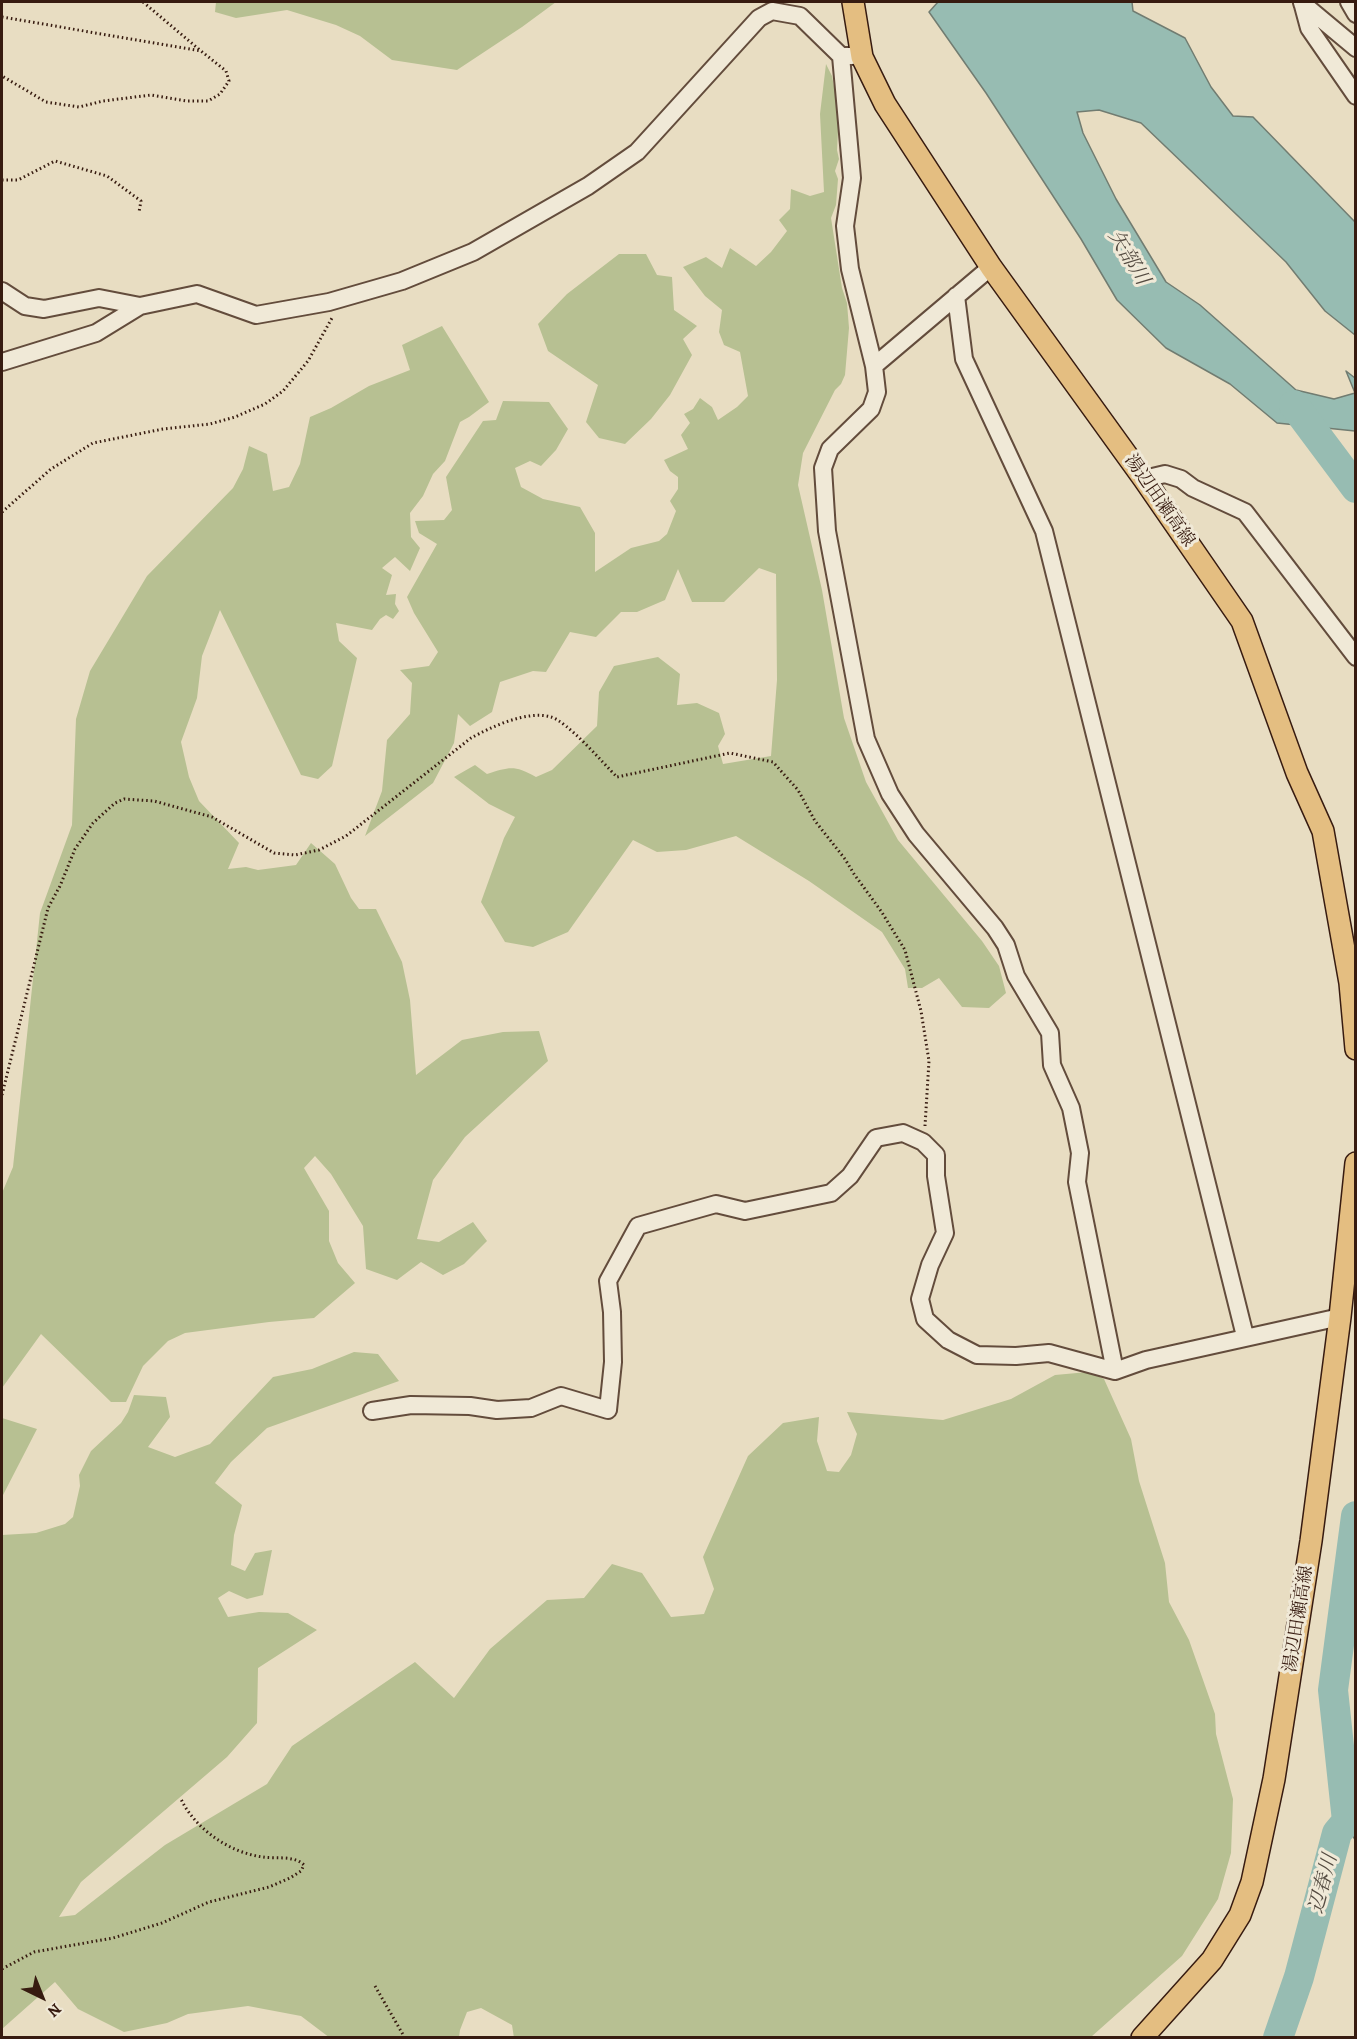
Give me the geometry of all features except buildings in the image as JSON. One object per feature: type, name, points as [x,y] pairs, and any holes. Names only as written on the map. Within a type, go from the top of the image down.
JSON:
[{"type":"main road","name":"湯辺田瀬高線","points":[[853,2],[851,56],[991,267],[1242,621],[1297,773],[1323,831],[1350,982],[1356,1049]]},
{"type":"main road","name":"湯辺田瀬高線","points":[[1142,2037],[1212,1960],[1240,1915],[1252,1882],[1278,1756],[1311,1541],[1340,1317],[1356,1163]]},
{"type":"street","points":[[1302,2],[1356,48]]},
{"type":"street","points":[[1302,2],[1309,28],[1356,96]]},
{"type":"street","points":[[1349,2],[1356,14]]},
{"type":"street","points":[[2,362],[96,333],[140,306],[197,294],[256,315],[329,302],[402,281],[474,252],[588,186],[637,152],[759,18],[772,11],[800,16],[851,56],[852,178],[845,226],[850,269],[874,366],[877,392],[871,409],[830,448],[823,468],[827,531],[866,739],[890,794],[916,834],[995,928],[1006,945],[1016,976],[1050,1033],[1052,1065],[1071,1108],[1080,1154],[1077,1182],[1115,1371]]},
{"type":"street","points":[[874,366],[991,267]]},
{"type":"street","points":[[2,291],[25,306],[44,309],[99,298],[140,306]]},
{"type":"street","points":[[956,296],[964,359],[1044,531],[1245,1336]]},
{"type":"street","points":[[1144,480],[1165,474],[1245,512],[1356,657]]},
{"type":"street","points":[[372,1411],[411,1405],[470,1406],[497,1410],[531,1408],[561,1396],[608,1410],[612,1362],[612,1312],[608,1281],[638,1226],[716,1204],[745,1211],[831,1193],[850,1176],[876,1138],[903,1133],[923,1142],[936,1155],[936,1176],[945,1233],[930,1265],[920,1299],[925,1319],[948,1340],[977,1355],[1016,1356],[1049,1353],[1115,1371],[1146,1360],[1245,1336],[1340,1317]]},
{"type":"path","points":[[2,76],[46,102],[79,107],[103,101],[151,95],[186,101],[208,101],[220,94],[229,81],[226,71],[143,2]]},
{"type":"path","points":[[2,17],[201,51]]},
{"type":"path","points":[[2,180],[18,180],[56,161],[107,176],[141,201],[139,212]]},
{"type":"path","points":[[2,512],[51,469],[93,443],[163,429],[210,424],[236,417],[265,404],[283,392],[308,361],[333,316],[329,302]]},
{"type":"path","points":[[2,1095],[48,908],[75,849],[93,824],[115,803],[124,799],[154,801],[212,818],[274,853],[296,855],[319,850],[346,836],[471,738],[488,729],[527,716],[551,717],[566,726],[616,777],[730,753],[773,762],[798,790],[815,821],[845,859],[905,950],[921,1011],[929,1061],[923,1142]]},
{"type":"path","points":[[2,1969],[34,1953],[113,1938],[162,1923],[209,1902],[269,1887],[301,1871],[304,1865],[298,1860],[260,1857],[231,1847],[209,1833],[187,1811],[181,1799]]},
{"type":"path","points":[[375,1986],[405,2037]]},
{"type":"green space","points":[[216,2],[556,2],[457,70],[392,60],[360,36],[336,25],[287,10],[236,18],[215,12]]},
{"type":"green space","points":[[826,64],[832,76],[839,113],[837,150],[839,159],[835,171],[838,179],[836,205],[831,218],[842,288],[847,303],[849,328],[845,375],[803,453],[798,485],[822,590],[844,718],[866,782],[898,840],[982,941],[999,966],[1006,993],[989,1008],[962,1007],[939,978],[922,988],[908,988],[905,969],[882,932],[809,881],[736,836],[686,850],[657,852],[633,840],[568,932],[533,947],[505,942],[481,902],[504,838],[515,817],[489,804],[454,777],[475,765],[487,774],[512,768],[536,777],[552,770],[597,726],[599,692],[614,666],[658,657],[680,674],[677,705],[697,703],[719,713],[725,734],[718,746],[723,764],[771,756],[777,680],[776,574],[759,568],[724,602],[692,602],[678,569],[665,600],[637,612],[621,612],[596,637],[570,632],[546,672],[533,671],[500,682],[492,712],[470,726],[458,714],[454,743],[433,783],[365,836],[382,791],[387,740],[410,714],[412,683],[400,670],[429,666],[438,652],[407,597],[437,544],[419,533],[415,521],[444,520],[452,510],[446,477],[483,421],[496,420],[503,401],[549,402],[568,429],[556,450],[541,466],[530,461],[515,468],[521,487],[543,499],[580,507],[595,533],[595,572],[631,548],[659,541],[667,534],[676,511],[670,501],[678,489],[678,477],[670,471],[664,460],[688,449],[681,435],[690,423],[684,414],[693,409],[700,398],[712,407],[718,420],[748,396],[740,352],[724,345],[719,332],[722,310],[705,296],[683,267],[706,257],[722,268],[730,248],[756,266],[771,252],[787,231],[779,220],[790,209],[791,189],[810,196],[824,192],[820,114]]},
{"type":"green space","points":[[619,254],[646,254],[657,275],[672,277],[674,310],[697,326],[683,339],[692,355],[670,395],[651,419],[625,444],[599,438],[586,422],[598,385],[548,351],[538,324],[567,294]]},
{"type":"green space","points":[[442,326],[489,402],[460,422],[445,461],[433,474],[423,496],[410,513],[411,537],[420,548],[410,571],[395,557],[382,568],[392,575],[386,595],[396,594],[395,604],[399,611],[393,619],[386,615],[380,619],[372,630],[336,623],[339,641],[357,658],[332,766],[318,779],[301,775],[220,610],[202,656],[197,698],[181,742],[189,777],[199,801],[239,843],[228,869],[246,867],[258,870],[296,865],[311,843],[335,864],[351,898],[359,909],[376,909],[402,962],[410,1000],[416,1075],[462,1040],[503,1032],[539,1031],[548,1061],[465,1137],[433,1180],[417,1239],[439,1242],[473,1222],[487,1241],[464,1264],[443,1275],[421,1262],[397,1280],[366,1269],[363,1226],[331,1174],[315,1156],[304,1168],[329,1211],[329,1241],[338,1263],[355,1283],[314,1318],[185,1333],[168,1341],[143,1366],[126,1402],[111,1402],[41,1334],[2,1388],[2,1193],[13,1167],[40,913],[72,825],[76,719],[90,671],[147,576],[233,488],[243,469],[249,446],[267,454],[273,491],[289,487],[300,464],[310,417],[331,408],[369,386],[410,370],[402,345]]},
{"type":"green space","points":[[354,1352],[378,1354],[399,1381],[267,1428],[231,1462],[215,1483],[242,1505],[234,1535],[231,1565],[245,1571],[255,1553],[272,1550],[263,1595],[247,1599],[229,1591],[218,1598],[228,1617],[259,1612],[288,1613],[317,1630],[258,1668],[257,1723],[227,1757],[81,1882],[59,1917],[75,1915],[165,1845],[267,1784],[292,1746],[415,1662],[454,1698],[490,1649],[547,1600],[584,1598],[612,1564],[642,1573],[671,1617],[704,1614],[714,1589],[703,1557],[748,1456],[783,1423],[819,1417],[817,1441],[827,1471],[839,1472],[851,1455],[857,1434],[847,1412],[943,1420],[1011,1399],[1055,1375],[1088,1372],[1104,1379],[1131,1439],[1139,1481],[1165,1563],[1169,1602],[1189,1640],[1215,1714],[1216,1734],[1233,1799],[1231,1853],[1218,1899],[1182,1956],[1091,2037],[514,2038],[512,2025],[481,2008],[467,2012],[459,2037],[330,2038],[301,2016],[248,2006],[188,2014],[167,2023],[124,2032],[78,2009],[55,1982],[2,2029],[2,1535],[36,1533],[65,1524],[73,1517],[80,1486],[79,1475],[91,1451],[121,1423],[134,1395],[166,1397],[170,1417],[148,1447],[175,1457],[210,1444],[273,1377],[312,1369]]},
{"type":"green space","points":[[2,1418],[37,1429],[2,1497]]},
{"type":"water","name":"矢部川","points":[[938,2],[1132,2],[1133,11],[1185,38],[1211,87],[1233,116],[1253,117],[1355,222],[1355,335],[1325,311],[1286,262],[1141,123],[1099,110],[1077,112],[1083,133],[1116,199],[1166,282],[1200,305],[1296,390],[1334,399],[1355,393],[1355,431],[1277,423],[1230,384],[1166,348],[1117,300],[1081,239],[986,93],[929,12]]},
{"type":"water","points":[[1346,371],[1355,378],[1355,393]]},
{"type":"waterway","name":"辺春川","points":[[1294,405],[1356,488]]},
{"type":"waterway","name":"辺春川","points":[[1278,2038],[1299,1977],[1337,1833],[1347,1821],[1333,1690],[1356,1516]]},
{"type":"waterway","points":[[1347,1821],[1356,1838]]}]
